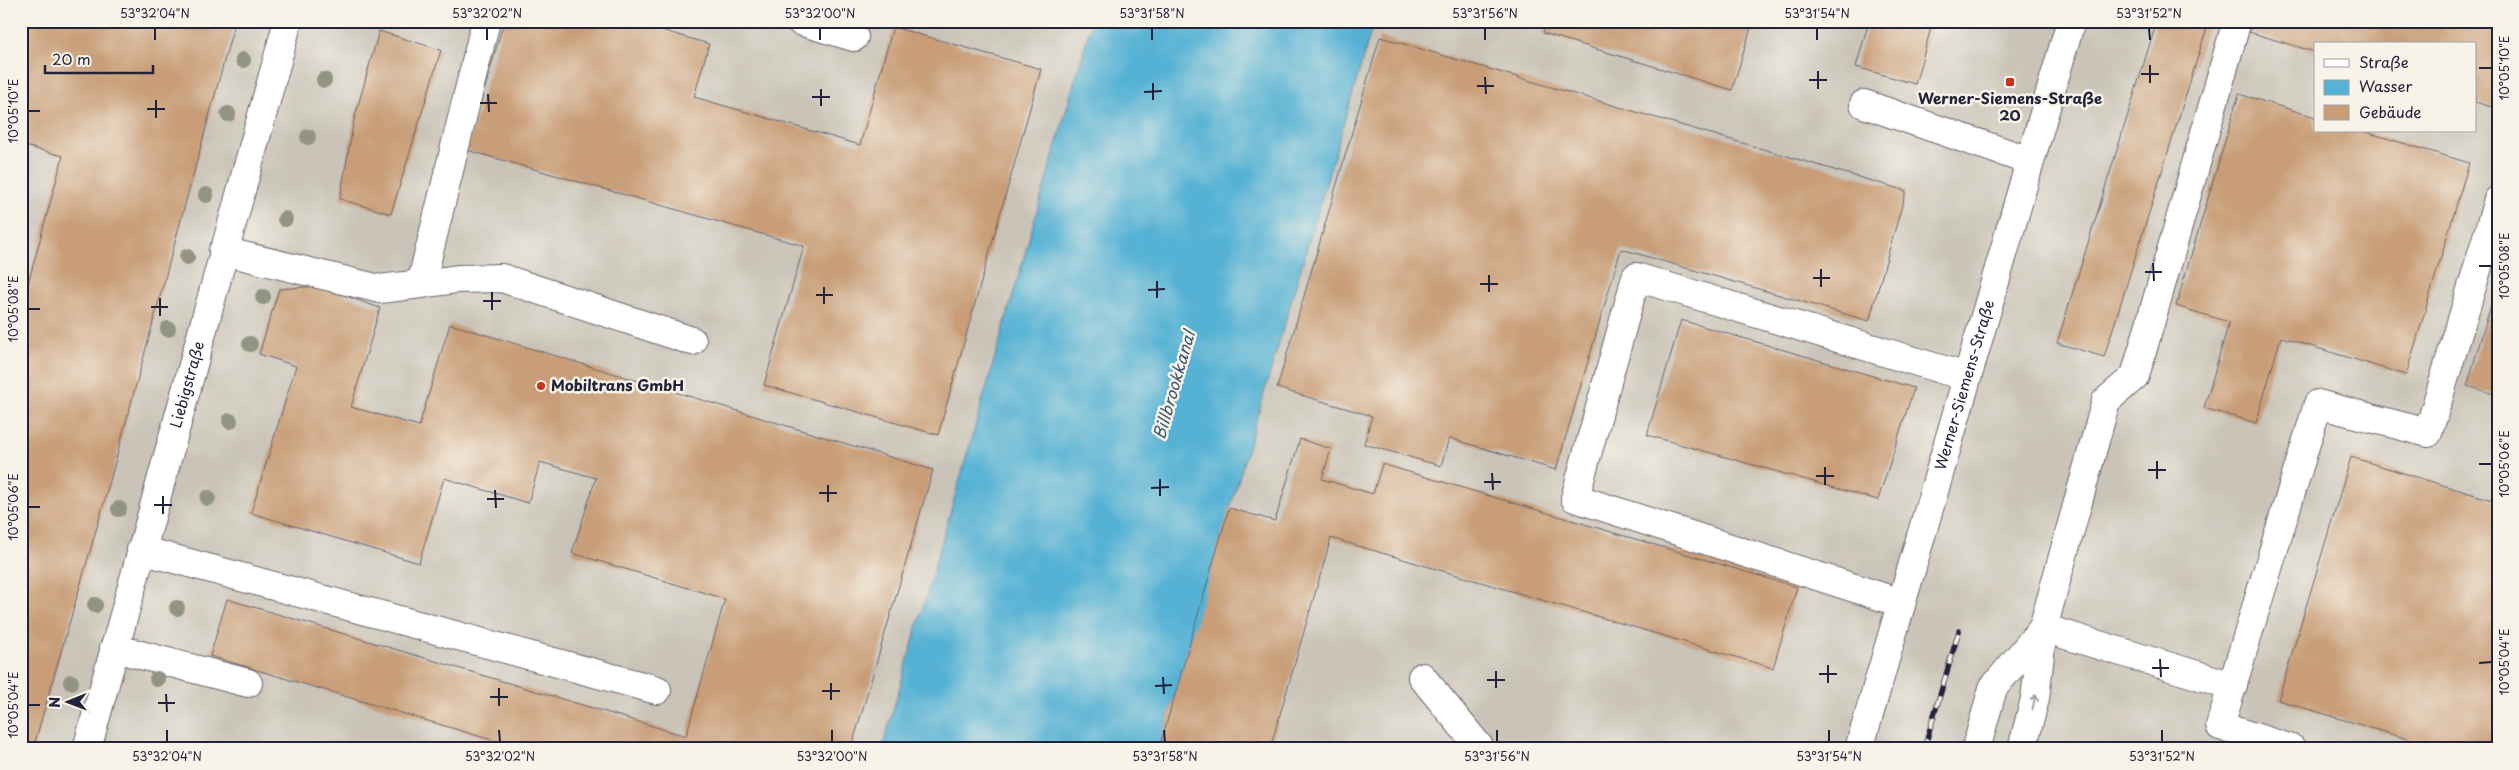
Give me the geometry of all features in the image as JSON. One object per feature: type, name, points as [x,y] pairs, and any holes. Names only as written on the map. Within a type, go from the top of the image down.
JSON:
[{"type":"street","name":"Liebigstraße","points":[[87,749],[288,21]]},
{"type":"street","points":[[421,284],[486,21]]},
{"type":"street","points":[[800,21],[854,37]]},
{"type":"street","name":"Werner-Siemens-Straße","points":[[1858,749],[2071,21]]},
{"type":"street","points":[[2022,749],[2035,699],[2043,628],[2106,401],[2135,376],[2237,21]]},
{"type":"street","points":[[1864,104],[2030,161]]},
{"type":"street","points":[[2292,749],[2220,726],[2318,404],[2428,433],[2498,200]]},
{"type":"street","points":[[223,251],[380,289],[458,279],[502,278],[692,341]]},
{"type":"street","points":[[1901,603],[1576,498],[1636,277],[1967,377]]},
{"type":"street","points":[[141,550],[657,690]]},
{"type":"street","points":[[2043,628],[2233,686]]},
{"type":"street","points":[[1976,749],[1993,688],[2043,628]]},
{"type":"street","points":[[114,648],[248,683]]},
{"type":"street","points":[[1422,677],[1481,749]]},
{"type":"shaded area","points":[[21,21],[1092,21],[882,749],[21,749]]},
{"type":"shaded area","points":[[1374,21],[2498,21],[2498,749],[1159,749]]},
{"type":"water","name":"Billbrookkanal","points":[[1092,21],[1374,21],[1159,749],[882,749]]},
{"type":"building","points":[[21,21],[235,21],[105,499],[33,749],[21,749],[21,519],[27,499],[21,497],[21,309],[63,156],[21,145]]},
{"type":"building","points":[[504,21],[630,21],[709,44],[694,97],[860,145],[893,27],[1041,69],[938,435],[764,385],[804,246],[467,150]]},
{"type":"building","points":[[1547,21],[1753,21],[1732,90],[1543,33]]},
{"type":"building","points":[[1869,21],[1933,21],[1915,84],[1856,67]]},
{"type":"building","points":[[2157,21],[2209,21],[2104,357],[2057,343]]},
{"type":"building","points":[[2252,21],[2498,21],[2498,109],[2476,102],[2476,42],[2314,42],[2314,52],[2249,32]]},
{"type":"building","points":[[379,31],[441,50],[391,214],[340,199],[354,120]]},
{"type":"building","points":[[1380,37],[1906,191],[1869,321],[1621,249],[1556,470],[1449,438],[1441,466],[1364,444],[1372,416],[1277,388]]},
{"type":"building","points":[[2239,94],[2314,117],[2314,132],[2366,132],[2469,163],[2406,375],[2281,337],[2256,423],[2204,408],[2229,322],[2176,306]]},
{"type":"building","points":[[318,286],[380,308],[351,407],[419,426],[450,324],[933,470],[851,749],[522,749],[210,656],[227,599],[686,736],[725,599],[572,553],[596,478],[540,462],[528,503],[444,478],[419,563],[251,513],[296,366],[259,354],[279,289]]},
{"type":"building","points":[[2498,286],[2498,395],[2467,386]]},
{"type":"building","points":[[1681,320],[1914,388],[1878,500],[1647,435]]},
{"type":"building","points":[[1300,439],[1331,449],[1322,479],[1373,494],[1382,464],[1797,587],[1773,668],[1331,538],[1270,749],[1159,749],[1229,508],[1275,521]]},
{"type":"building","points":[[2351,457],[2498,502],[2498,721],[2490,749],[2440,749],[2278,700]]},
{"type":"railway","points":[[1924,749],[1959,631]]},
{"type":"place","name":"Werner-Siemens-Straße 20","points":[[2010,82]]},
{"type":"place","name":"Mobiltrans GmbH","points":[[541,386]]}]
